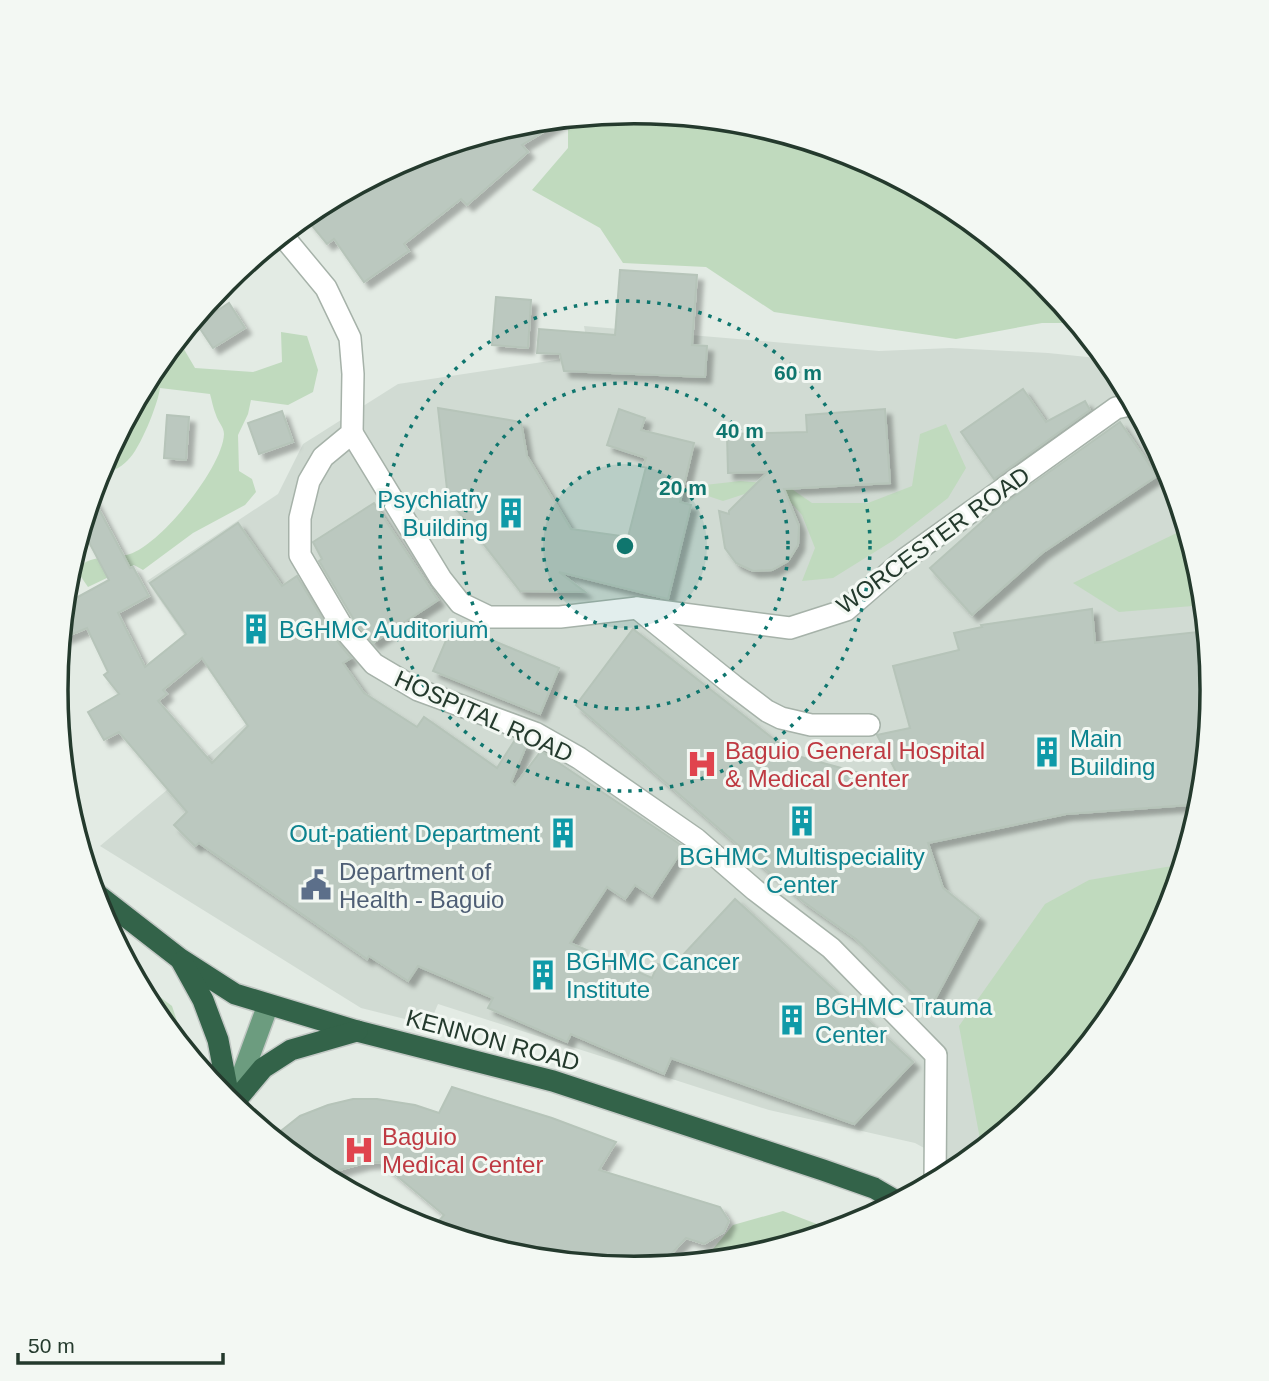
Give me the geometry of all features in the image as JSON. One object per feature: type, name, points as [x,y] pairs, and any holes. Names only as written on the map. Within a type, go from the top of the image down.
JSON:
[{"type":"highway","name":"KENNON ROAD","points":[[110,904],[179,958],[235,994],[357,1031],[553,1081],[823,1170],[874,1188],[888,1196]]},
{"type":"highway","points":[[179,958],[203,1000],[218,1040],[227,1083]]},
{"type":"highway","points":[[239,1095],[263,1068],[291,1050],[357,1031]]},
{"type":"main road","points":[[235,1092],[268,1005]]},
{"type":"street","points":[[288,242],[326,288],[350,338],[353,374],[352,433]]},
{"type":"street","name":"WORCESTER ROAD","points":[[352,433],[441,579],[460,603],[489,617],[559,617],[637,608],[790,628],[846,610],[905,559],[1116,408],[1124,406]]},
{"type":"street","name":"HOSPITAL ROAD","points":[[352,433],[323,457],[309,481],[300,517],[300,555],[343,628],[374,664],[418,690],[535,733],[579,758],[696,839],[755,890],[831,947],[936,1055],[935,1170]]},
{"type":"street","points":[[637,608],[734,686],[780,718],[811,725],[869,725]]},
{"type":"shaded area","name":"Baguio General Hospital & Medical Center","points":[[584,326],[879,351],[951,348],[1092,357],[1125,407],[1158,474],[1171,508],[1190,580],[1200,653],[1200,728],[1196,764],[1190,801],[1171,873],[1158,907],[1125,974],[1084,1035],[1035,1091],[979,1140],[949,1161],[915,1143],[769,1110],[438,1004],[429,1025],[361,1008],[100,846],[246,724],[147,581],[278,494],[303,444],[398,384],[589,355]]},
{"type":"green space","points":[[634,124],[672,125],[745,135],[817,154],[885,183],[949,220],[1008,265],[1065,323],[1042,323],[956,339],[774,312],[706,267],[623,263],[600,228],[532,190],[568,148],[568,128]]},
{"type":"green space","points":[[281,332],[307,336],[318,370],[313,392],[288,405],[251,400],[238,435],[239,471],[252,479],[256,492],[245,505],[193,533],[143,570],[134,565],[88,587],[80,576],[83,564],[93,559],[130,554],[158,536],[202,484],[221,448],[224,431],[210,394],[160,388],[148,426],[138,446],[128,460],[113,471],[144,407],[183,348],[195,368],[253,372],[282,362]]},
{"type":"green space","points":[[946,424],[966,468],[948,498],[894,540],[833,578],[802,581],[815,548],[802,515],[783,494],[757,490],[723,501],[702,494],[675,493],[687,487],[740,481],[786,485],[812,503],[868,503],[912,486],[920,434]]},
{"type":"green space","points":[[1178,532],[1194,606],[1119,612],[1073,583]]},
{"type":"green space","points":[[1173,866],[1158,907],[1125,974],[1084,1035],[1035,1091],[980,1139],[959,1026],[1045,904],[1089,880]]},
{"type":"green space","points":[[158,995],[172,1006],[179,1026]]},
{"type":"green space","points":[[783,1211],[821,1226],[745,1246],[711,1252],[733,1225]]},
{"type":"building","points":[[544,132],[522,145],[528,152],[467,205],[461,199],[404,244],[409,251],[364,282],[334,239],[327,244],[312,226],[351,200],[418,167],[452,154]]},
{"type":"building","points":[[620,270],[697,275],[692,345],[707,346],[705,377],[564,371],[560,354],[537,353],[539,329],[615,335]]},
{"type":"building","points":[[496,297],[531,300],[528,348],[492,345]]},
{"type":"building","points":[[229,303],[245,328],[213,348],[200,328],[211,315]]},
{"type":"building","points":[[1023,389],[1046,422],[1085,401],[1090,410],[994,479],[961,432]]},
{"type":"building","name":"Psychiatry Building","points":[[438,408],[521,422],[527,456],[571,529],[628,537],[646,458],[607,445],[619,409],[645,418],[641,430],[694,443],[680,502],[691,505],[668,599],[559,572],[585,592],[520,591],[448,498]]},
{"type":"building","points":[[885,409],[890,483],[784,489],[799,526],[798,545],[788,561],[772,570],[753,571],[736,563],[725,548],[719,511],[729,514],[768,472],[728,473],[727,434],[807,432],[806,415]]},
{"type":"building","points":[[282,411],[293,442],[259,454],[248,423]]},
{"type":"building","points":[[167,415],[189,417],[186,460],[164,458]]},
{"type":"building","points":[[1120,422],[1157,476],[1042,553],[972,615],[930,568],[994,511]]},
{"type":"building","points":[[374,503],[438,600],[373,643],[354,620],[319,561],[322,559],[313,542]]},
{"type":"building","points":[[98,508],[130,568],[133,567],[149,596],[118,613],[145,667],[186,634],[150,583],[238,523],[282,586],[297,576],[332,635],[351,658],[343,663],[364,693],[417,727],[424,717],[497,768],[515,740],[527,744],[511,782],[515,785],[541,751],[684,847],[652,896],[635,885],[625,899],[607,887],[570,943],[652,978],[658,964],[670,969],[735,899],[913,1062],[854,1124],[671,1058],[664,1074],[571,1034],[567,1042],[488,1008],[493,998],[418,966],[408,981],[369,956],[367,959],[199,843],[195,846],[174,825],[187,812],[119,732],[104,740],[88,712],[119,694],[104,675],[108,672],[87,628],[71,635],[76,598],[109,580],[89,542]],"holes":[[[202,658],[248,726],[212,763],[158,701],[167,694],[163,690]]]},
{"type":"building","points":[[1092,609],[1095,643],[1198,632],[1201,690],[1196,764],[1189,805],[1066,814],[928,843],[943,888],[979,917],[934,1001],[924,1004],[856,939],[804,902],[576,705],[633,629],[794,755],[903,785],[877,735],[910,728],[893,666],[959,650],[954,633],[982,627],[981,625]]},
{"type":"building","points":[[453,624],[559,668],[540,714],[433,671]]},
{"type":"building","points":[[452,1087],[552,1118],[616,1142],[599,1170],[720,1207],[729,1221],[724,1232],[704,1244],[686,1238],[669,1256],[597,1256],[524,1246],[438,1222],[444,1215],[380,1162],[336,1171],[280,1132],[300,1116],[353,1099],[377,1099],[415,1105],[439,1113]]},
{"type":"place","name":"Psychiatry Building","points":[[511,513]]},
{"type":"place","name":"BGHMC Auditorium","points":[[256,629]]},
{"type":"place","name":"Main Building","points":[[1047,752]]},
{"type":"place","name":"Baguio General Hospital & Medical Center","points":[[702,764]]},
{"type":"place","name":"BGHMC Multispeciality Center","points":[[802,821]]},
{"type":"place","name":"Out-patient Department","points":[[563,833]]},
{"type":"place","name":"Department of Health - Baguio","points":[[316,885]]},
{"type":"place","name":"BGHMC Cancer Institute","points":[[543,975]]},
{"type":"place","name":"BGHMC Trauma Center","points":[[792,1020]]},
{"type":"place","name":"Baguio Medical Center","points":[[359,1150]]}]
